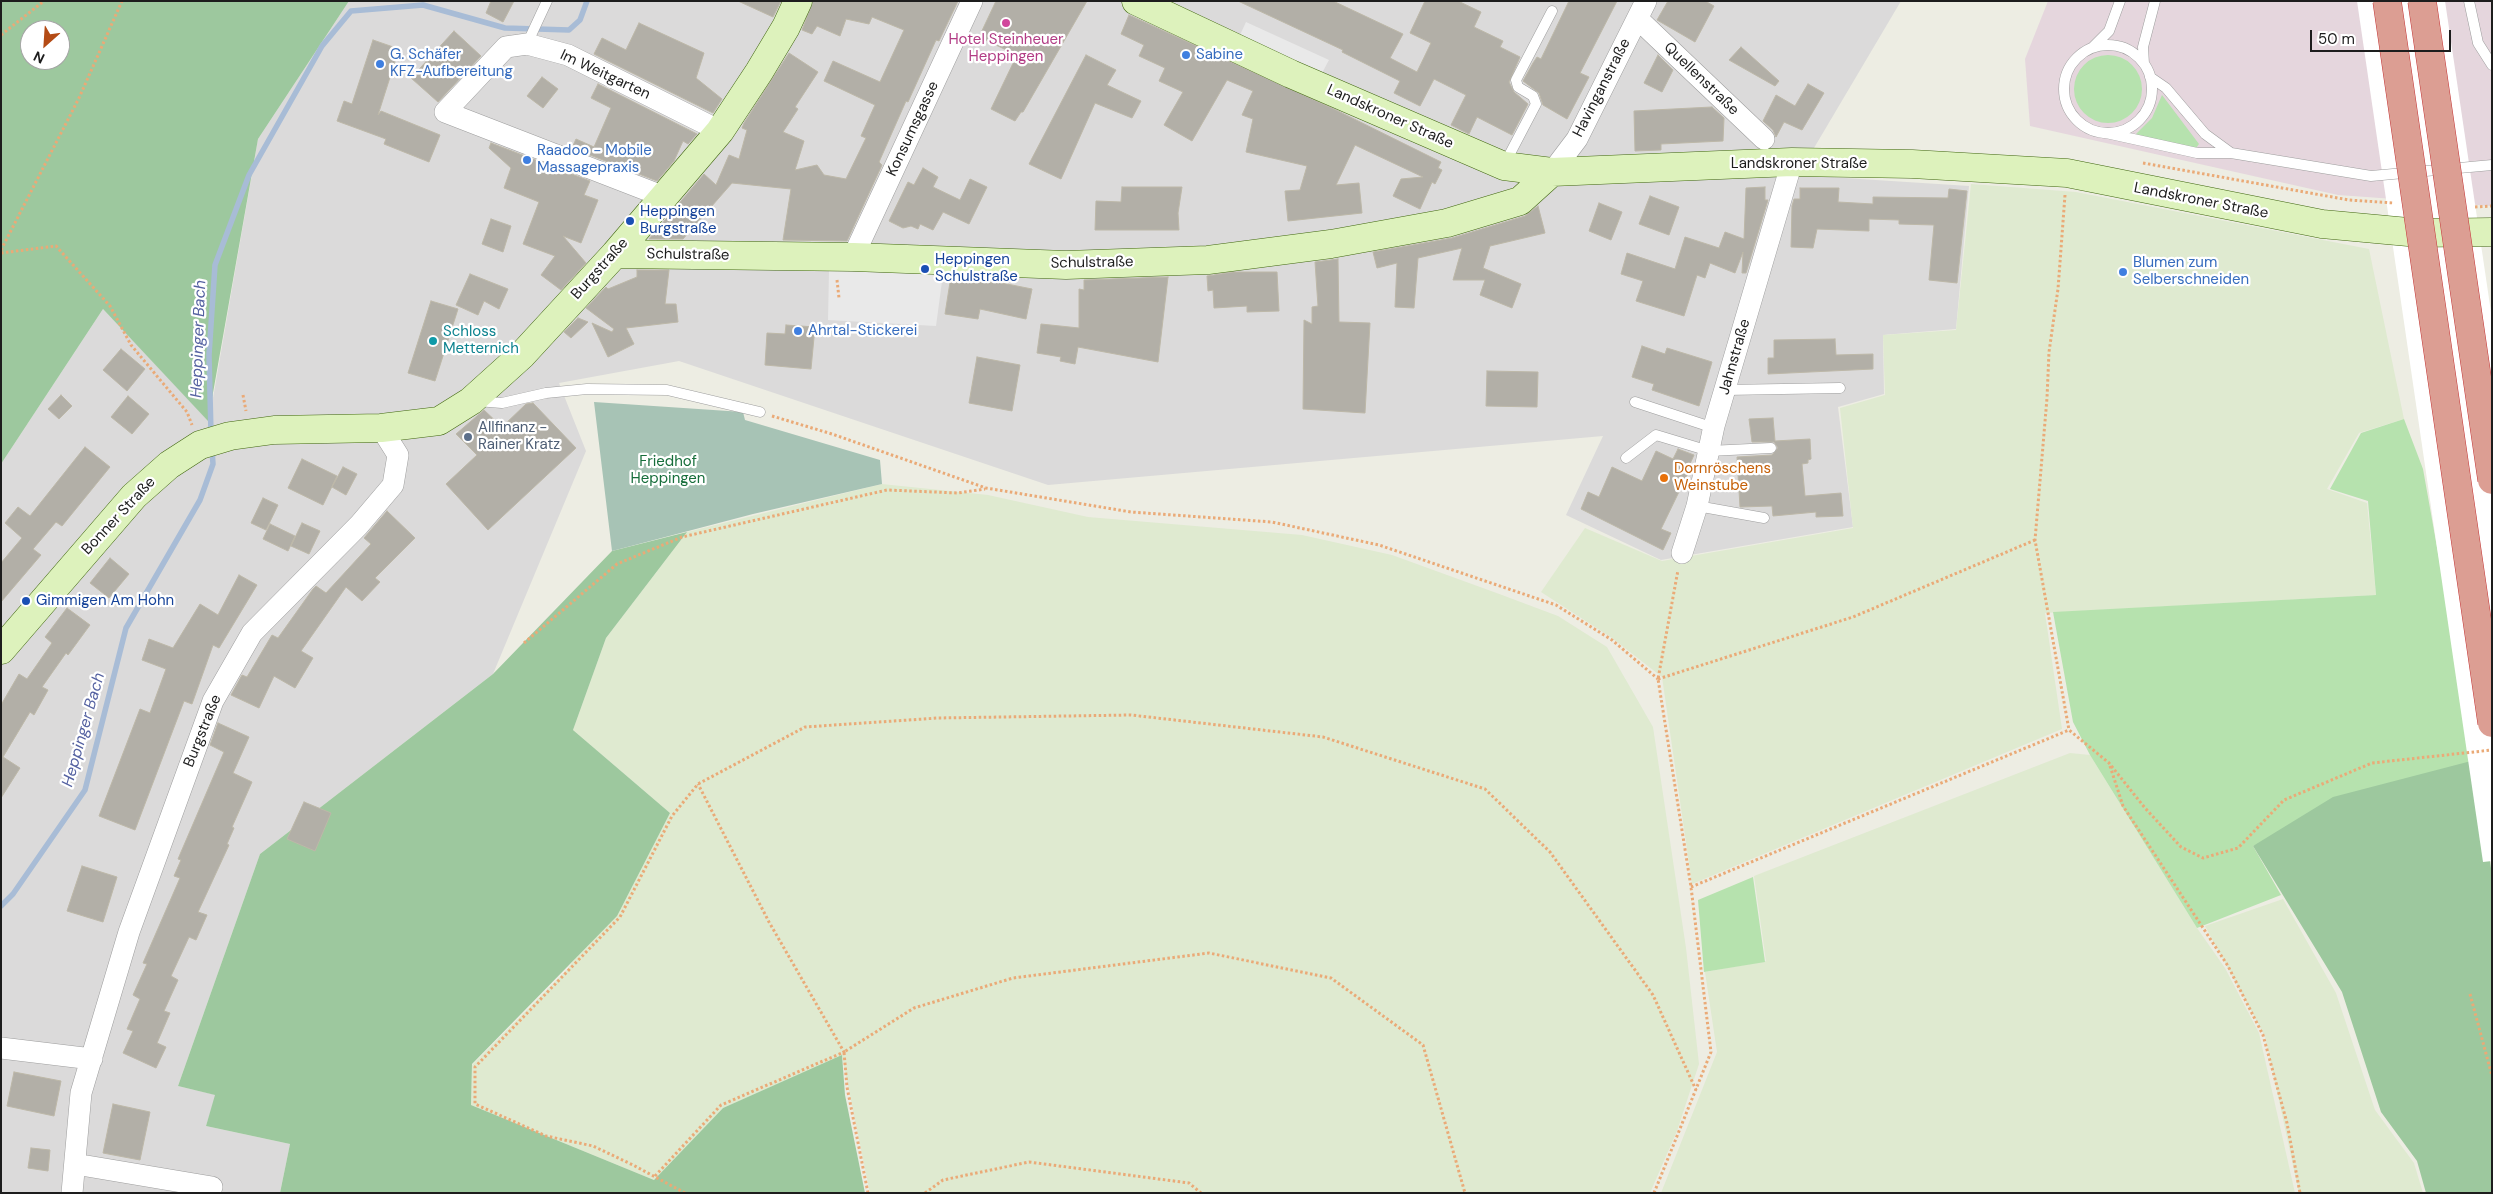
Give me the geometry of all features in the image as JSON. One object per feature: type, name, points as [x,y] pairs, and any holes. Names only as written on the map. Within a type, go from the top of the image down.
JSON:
[{"type":"highway","points":[[2387,1],[2492,723]]},
{"type":"highway","points":[[2422,1],[2492,480]]},
{"type":"main road","name":"Burgstraße","points":[[472,401],[522,354],[616,254],[662,196],[720,132],[786,27],[798,1]]},
{"type":"main road","name":"Landskroner Straße","points":[[1136,1],[1300,78],[1504,166],[1552,172],[1792,162],[1912,164],[2067,173],[2322,224],[2419,233],[2492,232]]},
{"type":"main road","name":"Schulstraße","points":[[616,254],[844,265],[1066,265],[1208,260],[1331,244],[1447,222],[1520,201],[1552,172]]},
{"type":"main road","name":"Bonner Straße","points":[[1,650],[134,496],[169,465],[202,445],[230,436],[274,430],[381,428],[438,421],[472,401]]},
{"type":"street","name":"Konsumsgasse","points":[[844,265],[972,1]]},
{"type":"street","name":"Quellenstraße","points":[[1642,10],[1764,139]]},
{"type":"street","name":"Havinganstraße","points":[[1552,172],[1577,139],[1642,10]]},
{"type":"street","name":"Im Weitgarten","points":[[662,196],[445,112],[506,47],[527,44],[568,55],[720,132]]},
{"type":"street","name":"Jahnstraße","points":[[1682,552],[1697,506],[1714,428],[1792,162]]},
{"type":"street","name":"Burgstraße","points":[[72,1193],[81,1093],[129,932],[213,701],[252,633],[359,525],[393,485],[398,456],[381,428]]},
{"type":"street","points":[[1,1048],[92,1059]]},
{"type":"street","points":[[75,1164],[212,1187]]},
{"type":"lane","points":[[527,44],[547,1]]},
{"type":"lane","points":[[2120,1],[2109,31],[2092,48],[2079,56],[2070,68],[2065,82],[2065,97],[2070,112],[2080,123],[2092,130],[2197,153],[2232,152],[2371,176],[2492,165]]},
{"type":"lane","points":[[2144,64],[2143,47],[2155,1]]},
{"type":"lane","points":[[2469,1],[2478,43],[2492,65]]},
{"type":"lane","points":[[1504,166],[1536,104],[1533,96],[1518,87],[1516,80],[1552,11]]},
{"type":"lane","points":[[2092,48],[2107,45],[2122,48],[2134,54],[2144,64],[2150,77],[2152,90],[2150,104],[2143,116],[2133,126],[2120,132],[2106,133]]},
{"type":"lane","points":[[2150,77],[2166,88],[2205,134],[2232,152]]},
{"type":"lane","points":[[1725,390],[1840,388]]},
{"type":"lane","points":[[472,401],[502,403],[546,393],[587,389],[667,390],[760,412]]},
{"type":"lane","points":[[1635,402],[1714,428]]},
{"type":"lane","points":[[1626,458],[1656,435],[1709,451],[1771,448]]},
{"type":"lane","points":[[1697,506],[1764,518]]},
{"type":"path","points":[[1,36],[44,1]]},
{"type":"path","points":[[1,251],[79,98],[122,1]]},
{"type":"path","points":[[2067,173],[2058,289],[2049,352],[2048,398],[2035,540],[2068,730],[2109,763],[2145,808],[2181,847],[2203,858],[2238,848],[2284,800],[2372,763],[2492,750]]},
{"type":"path","points":[[1,251],[56,246],[110,306],[131,345],[187,412],[202,445]]},
{"type":"path","points":[[839,298],[844,265]]},
{"type":"path","points":[[760,412],[832,434],[986,488],[1131,512],[1272,522],[1379,545],[1556,605],[1612,640],[1658,679]]},
{"type":"path","points":[[524,643],[617,564],[682,538],[887,490],[958,493],[986,488]]},
{"type":"path","points":[[1658,679],[1853,617],[2035,540]]},
{"type":"path","points":[[1654,1193],[1711,1052],[1691,887],[1658,679],[1682,552]]},
{"type":"path","points":[[685,1193],[593,1146],[546,1136],[475,1104],[475,1066],[620,917],[672,816],[698,784],[805,727],[938,718],[1131,715],[1323,737],[1485,789],[1550,852],[1653,995],[1696,1090]]},
{"type":"path","points":[[1691,887],[2068,730]]},
{"type":"path","points":[[2109,763],[2123,806],[2228,966],[2263,1035],[2288,1123],[2300,1193]]},
{"type":"path","points":[[698,784],[769,922],[844,1052],[847,1087],[868,1193]]},
{"type":"path","points":[[655,1176],[721,1105],[844,1052],[914,1008],[1012,978],[1209,953],[1331,978],[1423,1045],[1465,1193]]},
{"type":"path","points":[[2470,994],[2492,1076]]},
{"type":"path","points":[[925,1193],[943,1180],[1030,1162],[1189,1183],[1201,1193]]},
{"type":"shaded area","points":[[349,1],[1901,1],[1798,175],[1969,186],[1956,329],[1883,335],[1884,394],[1838,407],[1853,527],[1661,560],[1566,515],[1603,436],[1048,485],[679,361],[559,383],[586,451],[493,674],[260,854],[178,1086],[216,1095],[206,1126],[290,1144],[280,1193],[1,1193],[1,464],[103,309],[209,421],[258,139]]},
{"type":"shaded area","points":[[2048,1],[2492,1],[2492,206],[2338,195],[2030,126],[2025,59]]},
{"type":"shaded area","points":[[1246,22],[1329,60],[1322,73],[1240,35]]},
{"type":"shaded area","points":[[829,271],[943,274],[936,326],[828,320]]},
{"type":"green space","points":[[1,1],[349,1],[258,139],[208,421],[103,309],[1,464]]},
{"type":"green space","points":[[2108,55],[2121,58],[2132,65],[2139,76],[2142,89],[2139,102],[2132,113],[2121,120],[2108,123],[2095,120],[2084,113],[2077,102],[2074,89],[2077,76],[2084,65],[2095,58]]},
{"type":"green space","points":[[2162,95],[2199,144],[2196,148],[2137,136],[2136,134],[2152,118]]},
{"type":"green space","points":[[1971,184],[2076,192],[2369,249],[2404,419],[2359,433],[2327,489],[2367,503],[2376,595],[2045,613],[2062,729],[1692,884],[1662,677],[1612,638],[1541,592],[1585,528],[1662,561],[1853,528],[1840,408],[1885,395],[1883,335],[1956,330]]},
{"type":"green space","name":"Friedhof Heppingen","points":[[594,402],[743,412],[745,420],[880,460],[882,484],[753,514],[612,551]]},
{"type":"green space","points":[[2404,419],[2423,469],[2475,760],[2253,846],[2281,895],[2197,928],[2090,755],[2073,722],[2053,612],[2376,595],[2368,501],[2330,489],[2361,433]]},
{"type":"green space","points":[[882,484],[988,495],[1088,517],[1302,535],[1392,555],[1558,616],[1607,647],[1653,727],[1686,948],[1699,1064],[1677,1131],[1650,1193],[870,1193],[842,1056],[723,1108],[654,1180],[471,1105],[472,1065],[567,970],[670,813],[573,730],[606,638],[687,532]]},
{"type":"green space","points":[[687,532],[606,638],[573,730],[670,813],[617,916],[472,1064],[471,1105],[654,1180],[723,1108],[842,1055],[845,1095],[865,1193],[280,1193],[290,1144],[206,1126],[215,1095],[178,1086],[260,854],[493,674],[612,551]]},
{"type":"green space","points":[[2070,753],[2090,755],[2197,928],[2225,968],[2259,1033],[2295,1193],[1661,1193],[1717,1052],[1705,972],[1766,961],[1754,876]]},
{"type":"green space","points":[[2475,760],[2492,875],[2492,1193],[2426,1193],[2417,1161],[2381,1112],[2342,992],[2253,846],[2333,797]]},
{"type":"green space","points":[[1753,877],[1765,962],[1704,972],[1698,900]]},
{"type":"green space","points":[[2283,899],[2336,993],[2375,1110],[2414,1163],[2423,1193],[2299,1193],[2265,1036],[2205,926]]},
{"type":"pier","points":[[2357,1],[2445,1],[2492,319],[2492,861],[2483,862]]},
{"type":"building","points":[[491,1],[514,1],[503,22],[486,13]]},
{"type":"building","points":[[738,1],[781,1],[773,17]]},
{"type":"building","points":[[813,1],[958,1],[939,41],[936,40],[908,102],[906,101],[879,162],[882,165],[847,241],[783,240],[791,189],[732,183],[683,239],[649,239],[704,174],[716,185],[729,155],[739,159],[747,130],[742,128],[744,123],[789,53],[818,72],[795,107],[798,109],[783,132],[804,141],[795,170],[817,165],[824,175],[846,179],[866,138],[861,136],[875,105],[824,81],[833,61],[880,82],[904,30],[872,17],[869,24],[846,19],[840,36],[817,26],[812,34],[802,30]]},
{"type":"building","points":[[996,1],[1087,1],[1023,112],[1015,121],[991,109],[1017,55],[979,37]]},
{"type":"building","points":[[1238,1],[1333,1],[1403,34],[1390,58],[1417,72],[1431,43],[1410,33],[1425,1],[1458,1],[1481,12],[1474,27],[1503,41],[1500,47],[1520,57],[1509,82],[1514,92],[1528,104],[1512,135],[1477,117],[1469,134],[1451,125],[1466,95],[1434,79],[1420,106],[1394,93],[1400,81],[1342,52],[1343,50]]},
{"type":"building","points":[[1569,1],[1617,1],[1580,73],[1589,77],[1567,119],[1543,105],[1539,93],[1523,81],[1537,57],[1541,59]]},
{"type":"building","points":[[1668,1],[1705,1],[1714,6],[1695,42],[1657,20]]},
{"type":"building","points":[[1129,15],[1336,110],[1441,162],[1438,168],[1442,170],[1435,184],[1432,182],[1420,209],[1393,196],[1401,179],[1423,177],[1355,145],[1336,185],[1359,183],[1362,213],[1288,221],[1285,191],[1300,190],[1307,166],[1246,152],[1253,119],[1242,115],[1253,91],[1227,80],[1192,141],[1164,125],[1183,92],[1159,81],[1165,68],[1139,56],[1144,45],[1121,34]]},
{"type":"building","points":[[639,23],[704,53],[696,78],[722,99],[713,113],[594,54],[602,38],[626,50]]},
{"type":"building","points":[[454,31],[481,56],[438,102],[411,78]]},
{"type":"building","points":[[373,40],[399,49],[378,115],[381,111],[440,135],[429,162],[384,144],[386,139],[337,121],[344,101],[352,104]]},
{"type":"building","points":[[1741,47],[1779,81],[1775,86],[1729,60]]},
{"type":"building","points":[[1086,55],[1116,70],[1107,85],[1141,101],[1132,118],[1095,103],[1061,179],[1029,164]]},
{"type":"building","points":[[1658,55],[1673,70],[1662,92],[1644,83]]},
{"type":"building","points":[[542,77],[558,89],[543,108],[527,96]]},
{"type":"building","points":[[598,84],[697,134],[688,144],[683,141],[674,161],[657,181],[572,148],[576,139],[594,147],[611,108],[591,98]]},
{"type":"building","points":[[1808,84],[1824,93],[1802,130],[1784,122],[1776,137],[1773,130],[1763,121],[1776,95],[1795,106]]},
{"type":"building","points":[[1712,107],[1724,118],[1723,141],[1661,144],[1661,150],[1635,151],[1634,111]]},
{"type":"building","points":[[491,143],[590,181],[584,195],[598,200],[581,243],[563,236],[586,263],[561,290],[541,275],[555,256],[523,244],[539,202],[504,188],[511,168],[489,148]]},
{"type":"building","points":[[923,168],[938,177],[933,187],[960,200],[970,179],[987,187],[969,224],[943,212],[933,230],[920,224],[918,229],[911,226],[903,228],[889,221],[908,182],[914,185]]},
{"type":"building","points":[[1122,187],[1182,187],[1178,213],[1179,230],[1095,230],[1096,201],[1121,202]]},
{"type":"building","points":[[1765,187],[1765,200],[1768,200],[1746,273],[1742,273],[1743,252],[1735,273],[1710,263],[1705,278],[1697,275],[1684,316],[1636,301],[1643,281],[1621,274],[1627,253],[1675,269],[1685,237],[1719,248],[1725,232],[1744,239],[1746,188]]},
{"type":"building","points":[[1800,188],[1839,188],[1838,202],[1873,204],[1873,197],[1948,198],[1949,189],[1967,191],[1957,283],[1929,280],[1934,225],[1899,224],[1899,220],[1869,219],[1869,231],[1817,229],[1813,248],[1791,247],[1792,206],[1794,199],[1800,199]]},
{"type":"building","points":[[1650,196],[1679,207],[1669,235],[1639,224]]},
{"type":"building","points":[[1599,203],[1622,212],[1611,240],[1589,231]]},
{"type":"building","points":[[1538,206],[1545,233],[1490,246],[1483,268],[1521,284],[1512,308],[1480,295],[1485,280],[1453,280],[1462,248],[1418,258],[1414,308],[1395,307],[1397,263],[1377,268],[1373,252],[1452,238],[1525,216]]},
{"type":"building","points":[[491,219],[511,226],[503,252],[482,244]]},
{"type":"building","points":[[1338,259],[1339,322],[1370,323],[1365,413],[1303,409],[1304,320],[1312,324],[1312,307],[1318,306],[1315,262]]},
{"type":"building","points":[[637,270],[669,270],[665,304],[676,304],[678,322],[626,328],[634,344],[608,357],[592,323],[612,332],[614,329],[586,308],[606,287],[608,289],[637,277]]},
{"type":"building","points":[[1233,272],[1277,272],[1279,311],[1247,312],[1247,306],[1214,308],[1213,290],[1208,291],[1207,276]]},
{"type":"building","points":[[470,274],[508,289],[499,309],[484,301],[478,315],[456,305]]},
{"type":"building","points":[[951,276],[992,283],[992,281],[1032,289],[1026,319],[980,309],[978,319],[945,314]]},
{"type":"building","points":[[1168,277],[1158,362],[1078,347],[1075,364],[1060,361],[1061,357],[1037,353],[1041,324],[1079,328],[1079,289],[1084,290],[1084,280]]},
{"type":"building","name":"Schloss Metternich","points":[[431,301],[458,309],[435,381],[408,373]]},
{"type":"building","points":[[578,318],[588,322],[571,338],[564,332]]},
{"type":"building","points":[[786,325],[815,327],[811,369],[765,365],[767,333],[785,334]]},
{"type":"building","points":[[1835,339],[1836,355],[1873,354],[1873,369],[1768,374],[1768,358],[1774,358],[1774,340]]},
{"type":"building","points":[[1642,346],[1665,354],[1667,348],[1712,362],[1699,406],[1652,390],[1654,384],[1632,377]]},
{"type":"building","points":[[121,349],[145,369],[127,391],[103,370]]},
{"type":"building","points":[[977,357],[1020,365],[1012,411],[969,403]]},
{"type":"building","points":[[1487,371],[1538,372],[1537,407],[1486,406]]},
{"type":"building","points":[[61,395],[72,406],[59,419],[48,409]]},
{"type":"building","points":[[128,396],[149,414],[132,434],[111,417]]},
{"type":"building","points":[[533,403],[576,448],[488,530],[446,484],[477,455],[456,434],[484,410],[502,427],[526,404]]},
{"type":"building","points":[[1773,418],[1775,441],[1810,439],[1811,459],[1808,460],[1808,463],[1802,464],[1805,496],[1841,493],[1843,516],[1816,517],[1816,512],[1773,516],[1772,506],[1740,507],[1737,457],[1772,455],[1778,448],[1774,442],[1752,442],[1749,419]]},
{"type":"building","points":[[85,447],[110,467],[62,526],[56,522],[33,549],[41,555],[1,602],[1,563],[22,538],[5,523],[18,507],[30,516]]},
{"type":"building","points":[[1678,449],[1694,455],[1689,466],[1691,467],[1661,529],[1671,533],[1663,550],[1581,509],[1588,492],[1599,497],[1612,467],[1642,481],[1656,451],[1673,459]]},
{"type":"building","points":[[302,459],[337,476],[323,505],[288,488]]},
{"type":"building","points":[[343,467],[357,474],[346,495],[332,487]]},
{"type":"building","points":[[263,498],[278,505],[266,530],[251,523]]},
{"type":"building","points":[[387,511],[415,538],[375,578],[380,582],[362,601],[346,587],[301,651],[313,658],[295,688],[274,676],[259,708],[231,695],[242,675],[247,677],[272,635],[278,638],[313,589],[316,586],[326,593],[371,544],[364,538]]},
{"type":"building","points":[[302,523],[320,531],[309,554],[291,546]]},
{"type":"building","points":[[270,524],[295,536],[288,551],[263,539]]},
{"type":"building","points":[[110,558],[129,574],[109,598],[90,583]]},
{"type":"building","points":[[239,575],[257,585],[219,648],[213,645],[192,704],[184,701],[135,830],[99,816],[140,709],[150,713],[166,669],[142,660],[149,639],[173,648],[200,604],[218,615]]},
{"type":"building","points":[[67,608],[90,625],[68,655],[66,653],[42,687],[48,690],[34,715],[30,712],[3,757],[20,768],[1,798],[1,705],[19,674],[27,679],[52,643],[45,637]]},
{"type":"building","points":[[218,723],[249,737],[233,773],[252,782],[232,827],[234,828],[227,844],[229,845],[198,912],[207,915],[196,940],[189,937],[171,976],[178,980],[164,1011],[170,1013],[157,1043],[166,1047],[156,1068],[123,1053],[133,1031],[127,1029],[140,999],[133,995],[147,964],[143,963],[180,878],[174,876],[181,860],[178,859],[224,752],[210,745]]},
{"type":"building","points":[[304,802],[331,813],[315,851],[287,839]]},
{"type":"building","points":[[82,866],[117,877],[103,922],[67,911]]},
{"type":"building","points":[[14,1072],[61,1081],[54,1116],[7,1106]]},
{"type":"building","points":[[113,1104],[150,1112],[140,1160],[103,1153]]},
{"type":"building","points":[[31,1148],[50,1150],[48,1171],[28,1168]]},
{"type":"waterway","name":"Heppinger Bach","points":[[211,433],[209,355],[215,265],[249,175],[322,46],[351,11],[423,5],[505,28],[569,30],[580,20],[587,1]]},
{"type":"waterway","name":"Heppinger Bach","points":[[1,906],[13,894],[85,790],[126,628],[200,500],[213,464],[212,450]]},
{"type":"place","name":"Hotel Steinheuer Heppingen","points":[[1006,23]]},
{"type":"place","name":"Sabine","points":[[1186,55]]},
{"type":"place","name":"G. Schäfer KFZ-Aufbereitung","points":[[380,64]]},
{"type":"place","name":"Raadoo - Mobile Massagepraxis","points":[[527,160]]},
{"type":"place","name":"Heppingen Burgstraße","points":[[630,221]]},
{"type":"place","name":"Heppingen Schulstraße","points":[[925,269]]},
{"type":"place","name":"Blumen zum Selberschneiden","points":[[2123,272]]},
{"type":"place","name":"Ahrtal-Stickerei","points":[[798,331]]},
{"type":"place","name":"Schloss Metternich","points":[[433,341]]},
{"type":"place","name":"Allfinanz - Rainer Kratz","points":[[468,437]]},
{"type":"place","name":"Dornröschens Weinstube","points":[[1664,478]]},
{"type":"place","name":"Gimmigen Am Hohn","points":[[26,601]]}]
